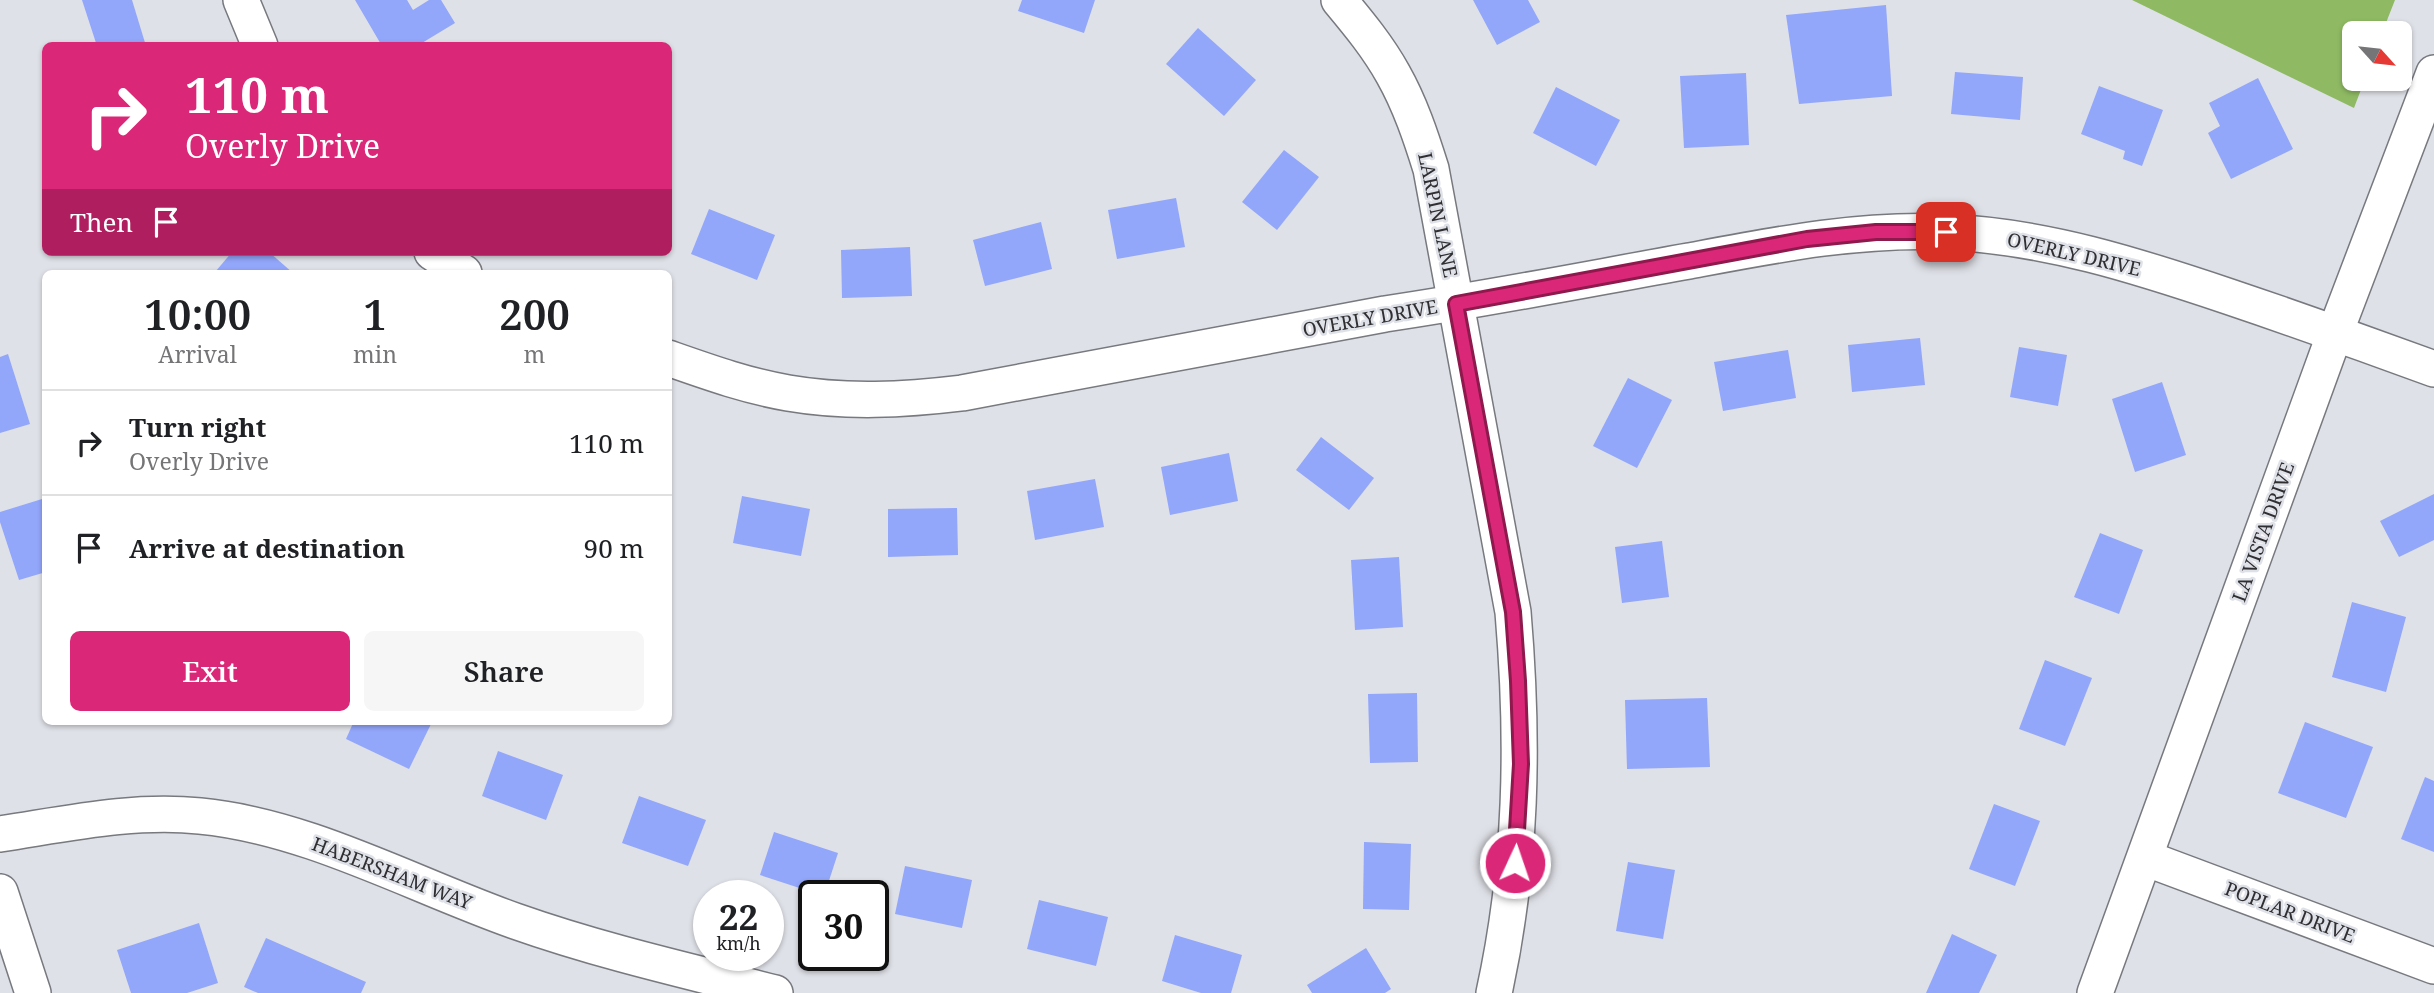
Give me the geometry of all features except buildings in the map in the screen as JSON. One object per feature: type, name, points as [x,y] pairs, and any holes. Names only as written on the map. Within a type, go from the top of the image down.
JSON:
[{"type":"street","points":[[241,0],[258,42]]},
{"type":"street","name":"LARPIN LANE","points":[[1339,0],[1366,33],[1394,75],[1415,121],[1432,169],[1513,612],[1521,764],[1515,863],[1494,993]]},
{"type":"street","name":"LA VISTA DRIVE","points":[[2095,993],[2335,333],[2434,73]]},
{"type":"street","name":"OVERLY DRIVE","points":[[672,359],[720,377],[788,393],[857,400],[908,399],[962,393],[1371,316],[1456,304],[1807,239],[1876,232],[1946,232],[2015,238],[2109,258],[2434,369]]},
{"type":"street","points":[[438,256],[459,270]]},
{"type":"street","name":"HABERSHAM WAY","points":[[0,834],[146,814],[200,816],[250,824],[300,837],[515,921],[630,957],[775,993]]},
{"type":"street","name":"POPLAR DRIVE","points":[[2145,858],[2434,966]]},
{"type":"street","points":[[0,892],[33,993]]},
{"type":"green space","points":[[2132,0],[2395,0],[2387,21],[2342,21],[2342,91],[2360,91],[2354,108]]},
{"type":"route","points":[[1515,863],[1521,764],[1513,612],[1456,304],[1807,239],[1876,232],[1946,232]]}]
